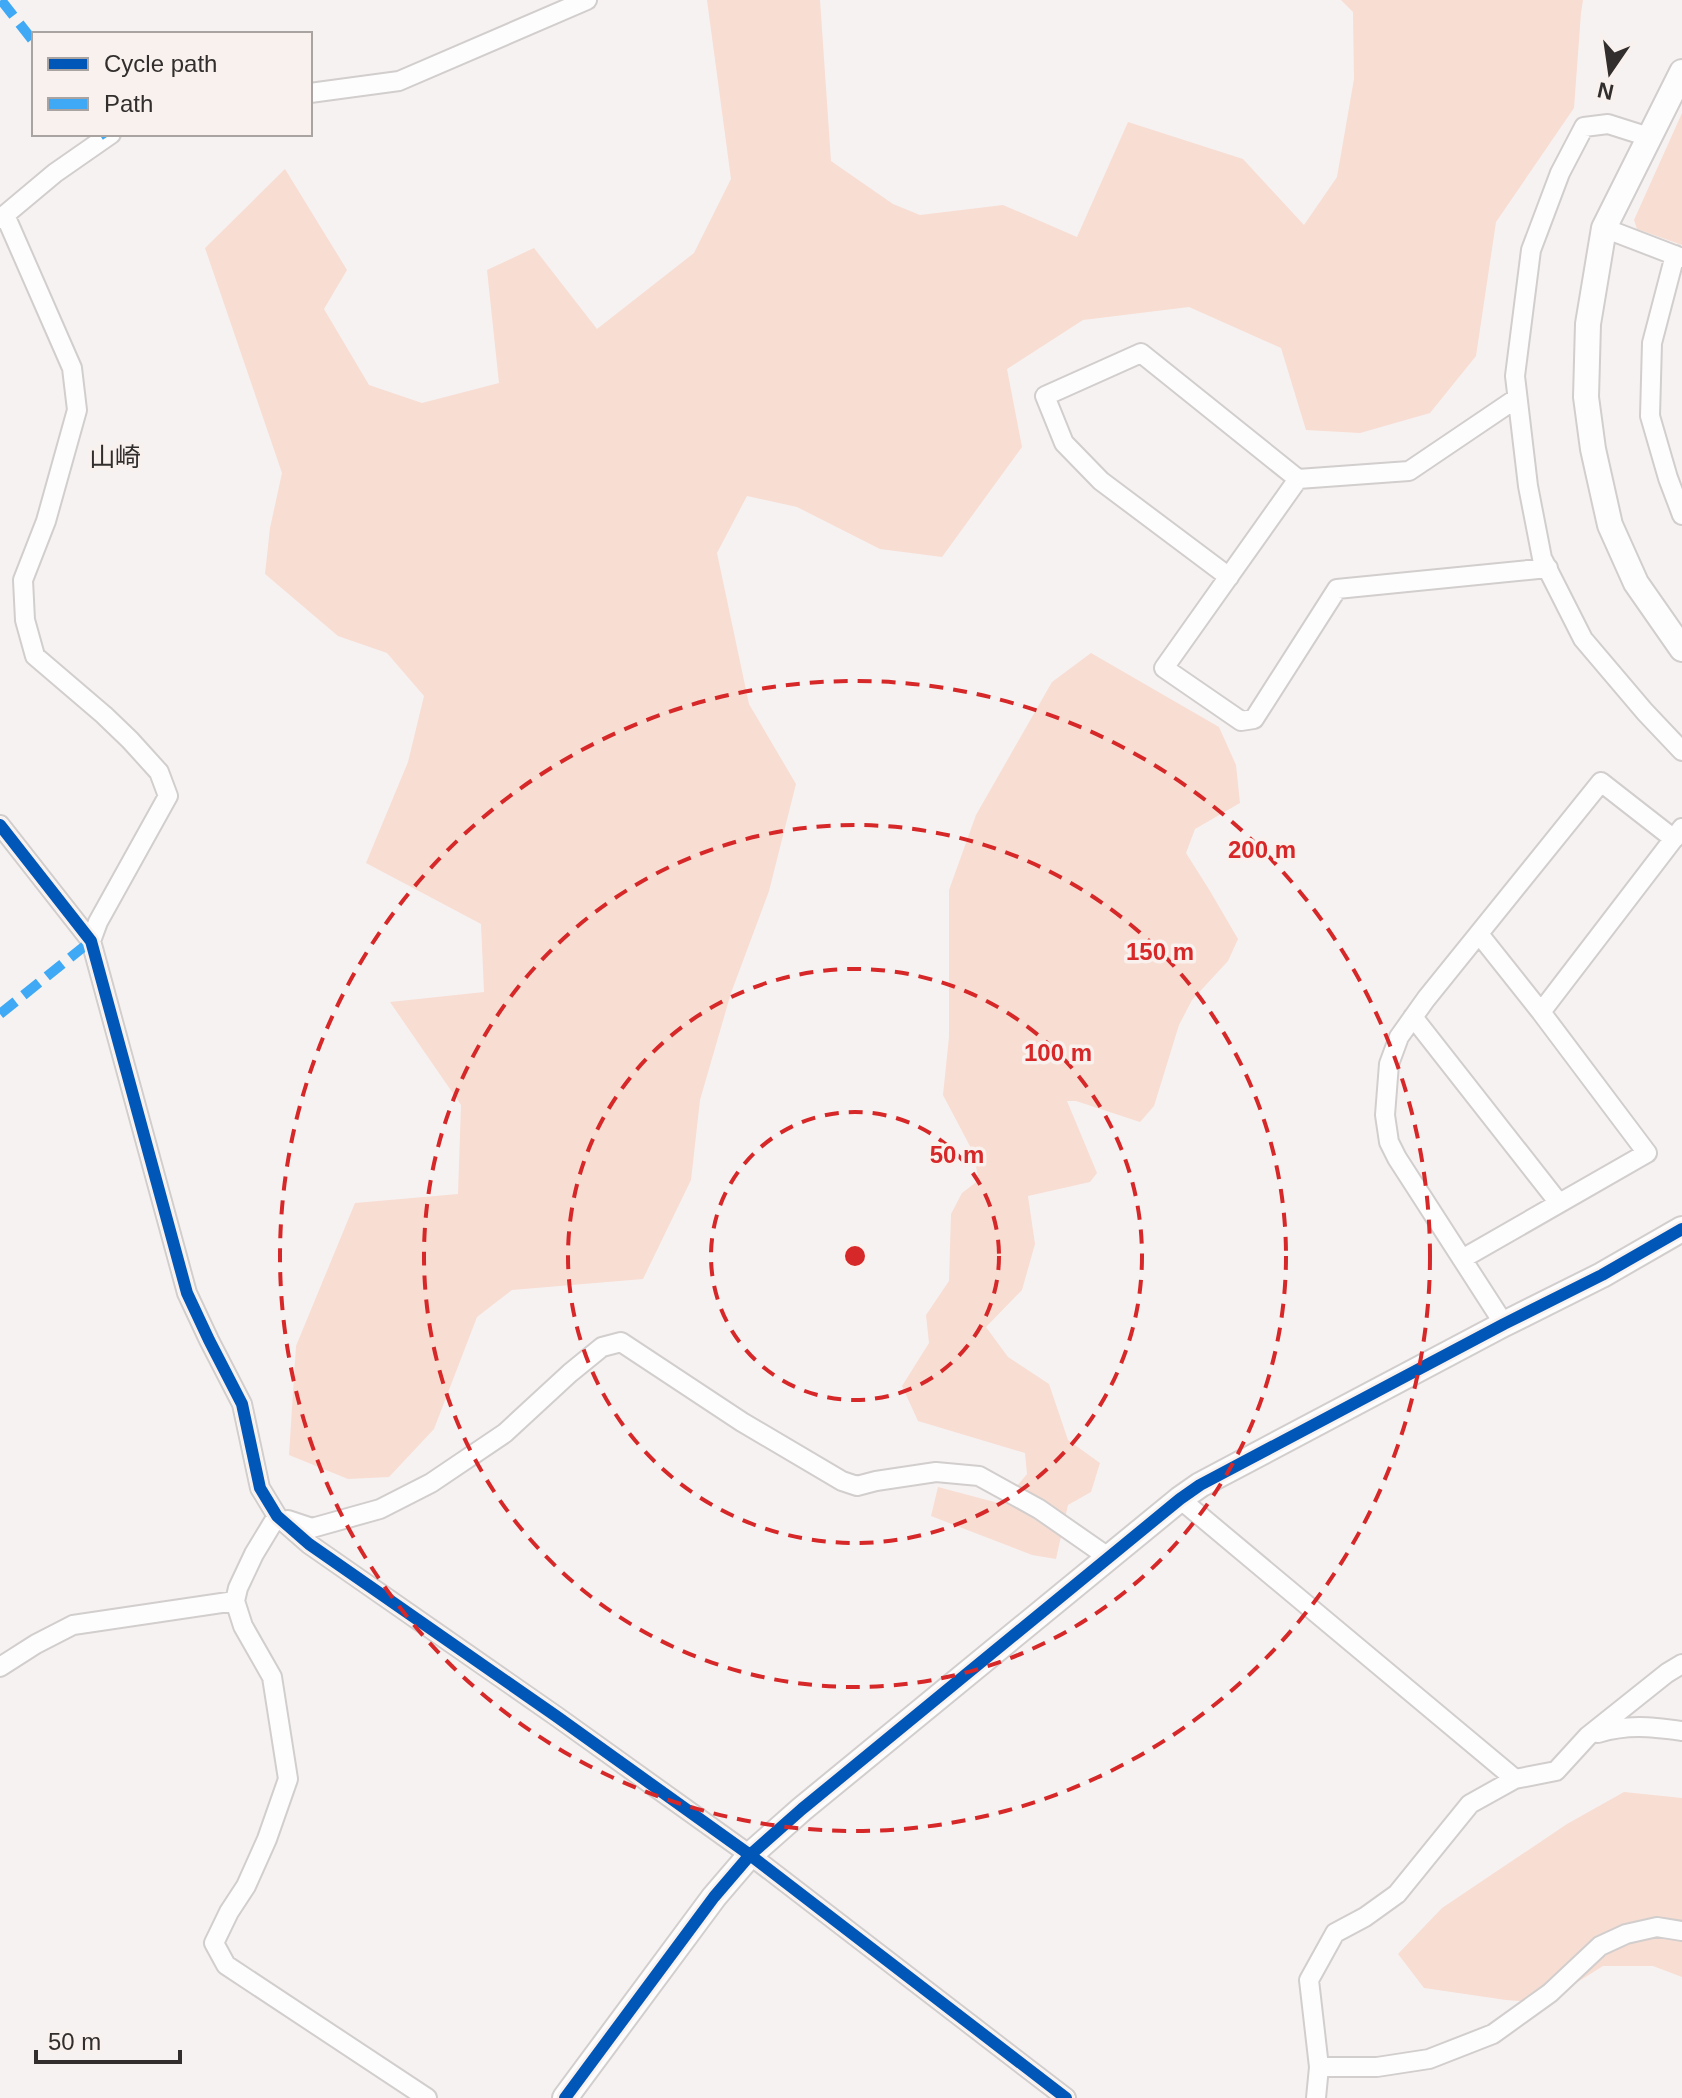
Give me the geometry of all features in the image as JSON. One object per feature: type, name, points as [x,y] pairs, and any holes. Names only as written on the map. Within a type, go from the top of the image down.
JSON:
[{"type":"street","points":[[312,93],[399,81],[587,0]]},
{"type":"street","points":[[1682,72],[1604,228],[1588,324],[1586,397],[1593,449],[1610,525],[1636,583],[1682,649]]},
{"type":"street","points":[[1649,137],[1608,124],[1584,127],[1560,173],[1531,250],[1515,376],[1528,486],[1542,558],[1583,639],[1682,751]]},
{"type":"street","points":[[91,941],[98,922],[168,796],[159,772],[130,740],[35,656],[25,620],[23,580],[46,521],[77,410],[72,368],[2,217],[55,173],[108,136]]},
{"type":"street","points":[[1604,228],[1678,256],[1652,343],[1650,416],[1682,515]]},
{"type":"street","points":[[1229,577],[1101,481],[1064,443],[1045,396],[1141,353],[1298,479],[1409,471],[1517,398]]},
{"type":"street","points":[[1298,479],[1164,668],[1241,721],[1254,719],[1337,589],[1548,568]]},
{"type":"street","points":[[1504,1324],[1389,1142],[1385,1115],[1389,1064],[1399,1037],[1413,1017],[1601,782],[1678,834],[1541,1012]]},
{"type":"street","points":[[0,825],[91,941],[187,1293],[242,1404],[260,1488],[277,1516],[309,1544],[750,1855],[1066,2098]]},
{"type":"street","points":[[1462,1259],[1647,1153],[1479,934]]},
{"type":"street","points":[[1413,1017],[1559,1203]]},
{"type":"street","points":[[565,2098],[714,1897],[750,1855],[1180,1499],[1200,1485],[1602,1275],[1682,1229]]},
{"type":"street","points":[[277,1516],[312,1528],[380,1509],[431,1483],[505,1433],[602,1347],[621,1342],[742,1422],[842,1481],[857,1486],[936,1472],[979,1476],[1039,1509],[1108,1557]]},
{"type":"street","points":[[1180,1499],[1515,1779]]},
{"type":"street","points":[[277,1516],[254,1554],[235,1601],[243,1626],[272,1677],[288,1779],[246,1886],[214,1943],[226,1965],[427,2098]]},
{"type":"street","points":[[0,1667],[73,1625],[235,1601]]},
{"type":"street","points":[[1316,2098],[1319,2067],[1309,1980],[1335,1933],[1365,1917],[1397,1894],[1470,1804],[1515,1779],[1556,1771],[1588,1736],[1682,1664]]},
{"type":"street","points":[[1588,1736],[1620,1726],[1682,1731]]},
{"type":"street","points":[[1319,2067],[1377,2067],[1429,2059],[1493,2034],[1550,1993],[1600,1946],[1626,1934],[1657,1927],[1682,1931]]},
{"type":"shaded area","points":[[707,0],[820,0],[831,161],[893,204],[920,215],[1003,205],[1077,237],[1128,122],[1243,159],[1304,225],[1337,177],[1354,79],[1353,12],[1341,0],[1583,0],[1574,108],[1496,222],[1476,356],[1430,413],[1360,433],[1306,430],[1281,348],[1189,307],[1083,320],[1007,369],[1022,447],[942,557],[880,549],[797,507],[747,496],[717,553],[749,704],[796,784],[769,891],[731,993],[700,1100],[691,1180],[643,1279],[512,1290],[477,1317],[434,1429],[389,1477],[348,1479],[289,1455],[296,1346],[355,1203],[458,1194],[461,1105],[390,1002],[484,992],[481,924],[366,863],[408,762],[424,696],[387,653],[338,636],[265,574],[270,528],[282,473],[205,248],[285,169],[347,270],[324,309],[369,385],[422,403],[499,383],[487,270],[534,248],[597,329],[694,253],[731,179]]},
{"type":"shaded area","points":[[1682,113],[1682,245],[1637,229],[1634,220]]},
{"type":"shaded area","points":[[1091,653],[1219,727],[1236,765],[1240,803],[1195,829],[1186,853],[1238,939],[1228,961],[1192,1000],[1179,1025],[1154,1106],[1140,1122],[1076,1101],[1067,1101],[1097,1173],[1090,1182],[1028,1196],[1035,1244],[1022,1290],[986,1327],[1008,1357],[1049,1384],[1068,1440],[1100,1463],[1091,1492],[1068,1505],[1056,1559],[1032,1555],[931,1516],[938,1487],[1002,1504],[1027,1474],[1025,1453],[918,1421],[902,1386],[929,1343],[926,1315],[949,1281],[951,1214],[962,1193],[979,1180],[972,1150],[943,1095],[949,1037],[949,890],[976,815],[1052,682]]},
{"type":"shaded area","points":[[1624,1792],[1682,1798],[1682,1977],[1653,1966],[1603,1966],[1544,2003],[1424,1988],[1398,1954],[1442,1908],[1567,1824]]},
{"type":"marked path","points":[[1,0],[32,39]]},
{"type":"marked path","points":[[0,1014],[91,941]]},
{"type":"cycle path","points":[[0,825],[91,941],[187,1293],[242,1404],[260,1488],[277,1516],[309,1544],[750,1855],[1066,2098]]},
{"type":"cycle path","points":[[565,2098],[714,1897],[750,1855],[1180,1499],[1200,1485],[1602,1275],[1682,1229]]},
{"type":"district","name":"山崎","points":[[115,457]]}]
